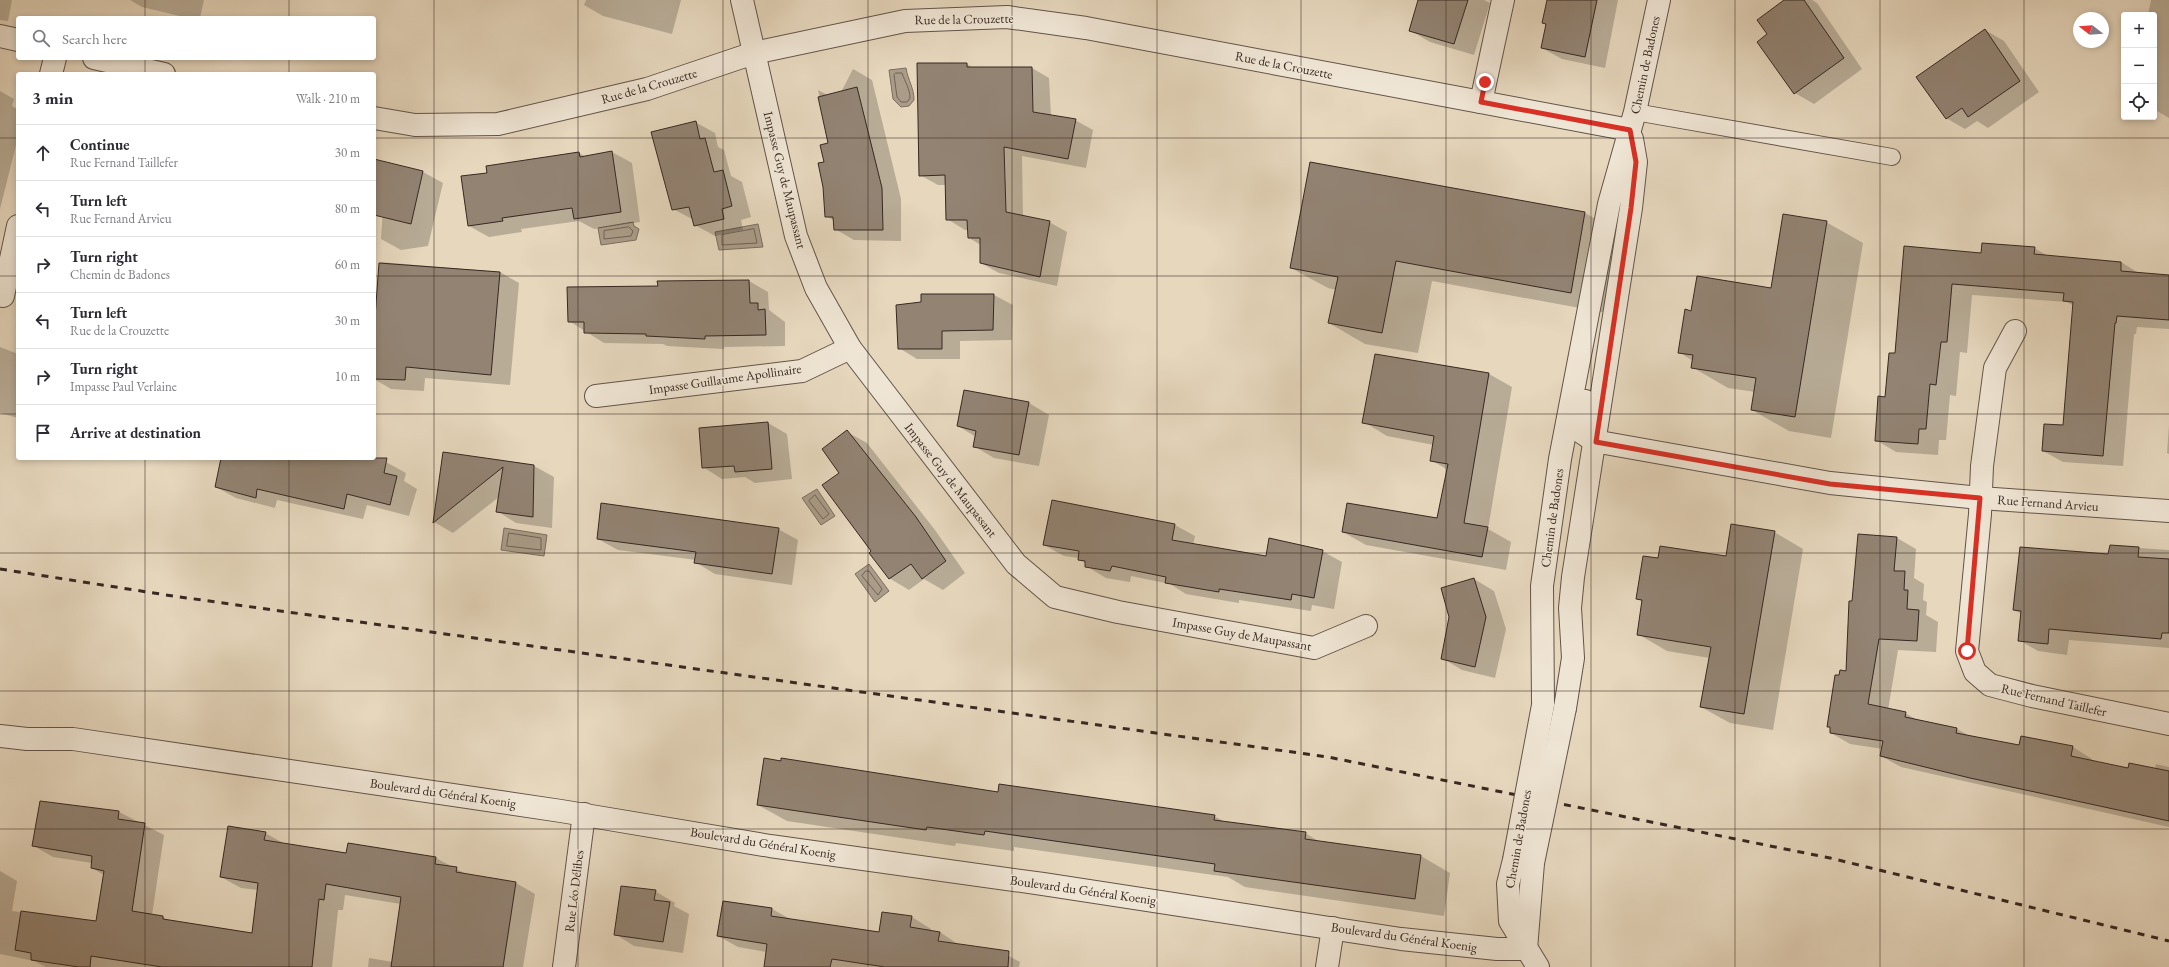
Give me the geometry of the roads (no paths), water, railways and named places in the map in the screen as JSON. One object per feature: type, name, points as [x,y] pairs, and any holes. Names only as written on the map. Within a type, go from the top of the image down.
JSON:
[{"type":"street","name":"Impasse Guy de Maupassant","points":[[742,0],[796,236],[816,288],[850,348],[1016,564],[1055,597],[1118,612],[1314,648],[1366,626]]},
{"type":"street","points":[[1481,102],[1503,0]]},
{"type":"street","name":"Chemin de Badones","points":[[1523,861],[1543,705],[1542,586],[1560,459],[1609,204],[1633,121],[1659,0]]},
{"type":"street","name":"Rue de la Crouzette","points":[[376,118],[415,125],[498,124],[647,89],[754,54],[905,20],[1007,17],[1086,28],[1481,102],[1633,121]]},
{"type":"street","points":[[0,36],[16,40]]},
{"type":"street","points":[[52,72],[54,60]]},
{"type":"street","points":[[103,60],[155,72]]},
{"type":"street","name":"Chemin de Badones","points":[[1532,958],[1510,921],[1508,884],[1523,861],[1565,708],[1573,658],[1570,608],[1632,200],[1636,162],[1633,121]]},
{"type":"street","points":[[7,297],[16,239]]},
{"type":"street","name":"Rue Fernand Taillefer","points":[[2015,331],[1995,368],[1982,466],[1967,651],[1975,672],[1990,685],[2032,696],[2169,724]]},
{"type":"street","name":"Impasse Guillaume Apollinaire","points":[[596,396],[802,371],[850,348]]},
{"type":"street","name":"Chemin de Badones","points":[[1579,359],[1586,390],[1581,432],[1596,442]]},
{"type":"street","name":"Rue Fernand Arvieu","points":[[1596,442],[1830,484],[1980,498],[2169,512]]},
{"type":"street","name":"Boulevard du Général Koenig","points":[[0,736],[27,739],[73,738],[584,814],[770,846],[1043,884],[1401,939],[1497,949],[1532,958]]},
{"type":"street","name":"Rue Léo Délibes","points":[[564,967],[584,814]]},
{"type":"street","points":[[1327,967],[1333,928]]},
{"type":"lane","points":[[1633,121],[1892,157]]},
{"type":"water","points":[[906,68],[914,100],[909,106],[901,107],[893,99],[889,70]]},
{"type":"water","points":[[633,222],[634,226],[639,229],[636,240],[601,245],[598,228]]},
{"type":"water","points":[[758,224],[763,247],[719,250],[715,232]]},
{"type":"water","points":[[817,489],[835,516],[821,525],[802,498]]},
{"type":"water","points":[[504,528],[547,535],[544,556],[501,550]]},
{"type":"water","points":[[869,564],[889,591],[875,602],[855,574]]},
{"type":"railway","points":[[0,569],[173,596],[1328,757],[1830,858],[2169,941]]}]
